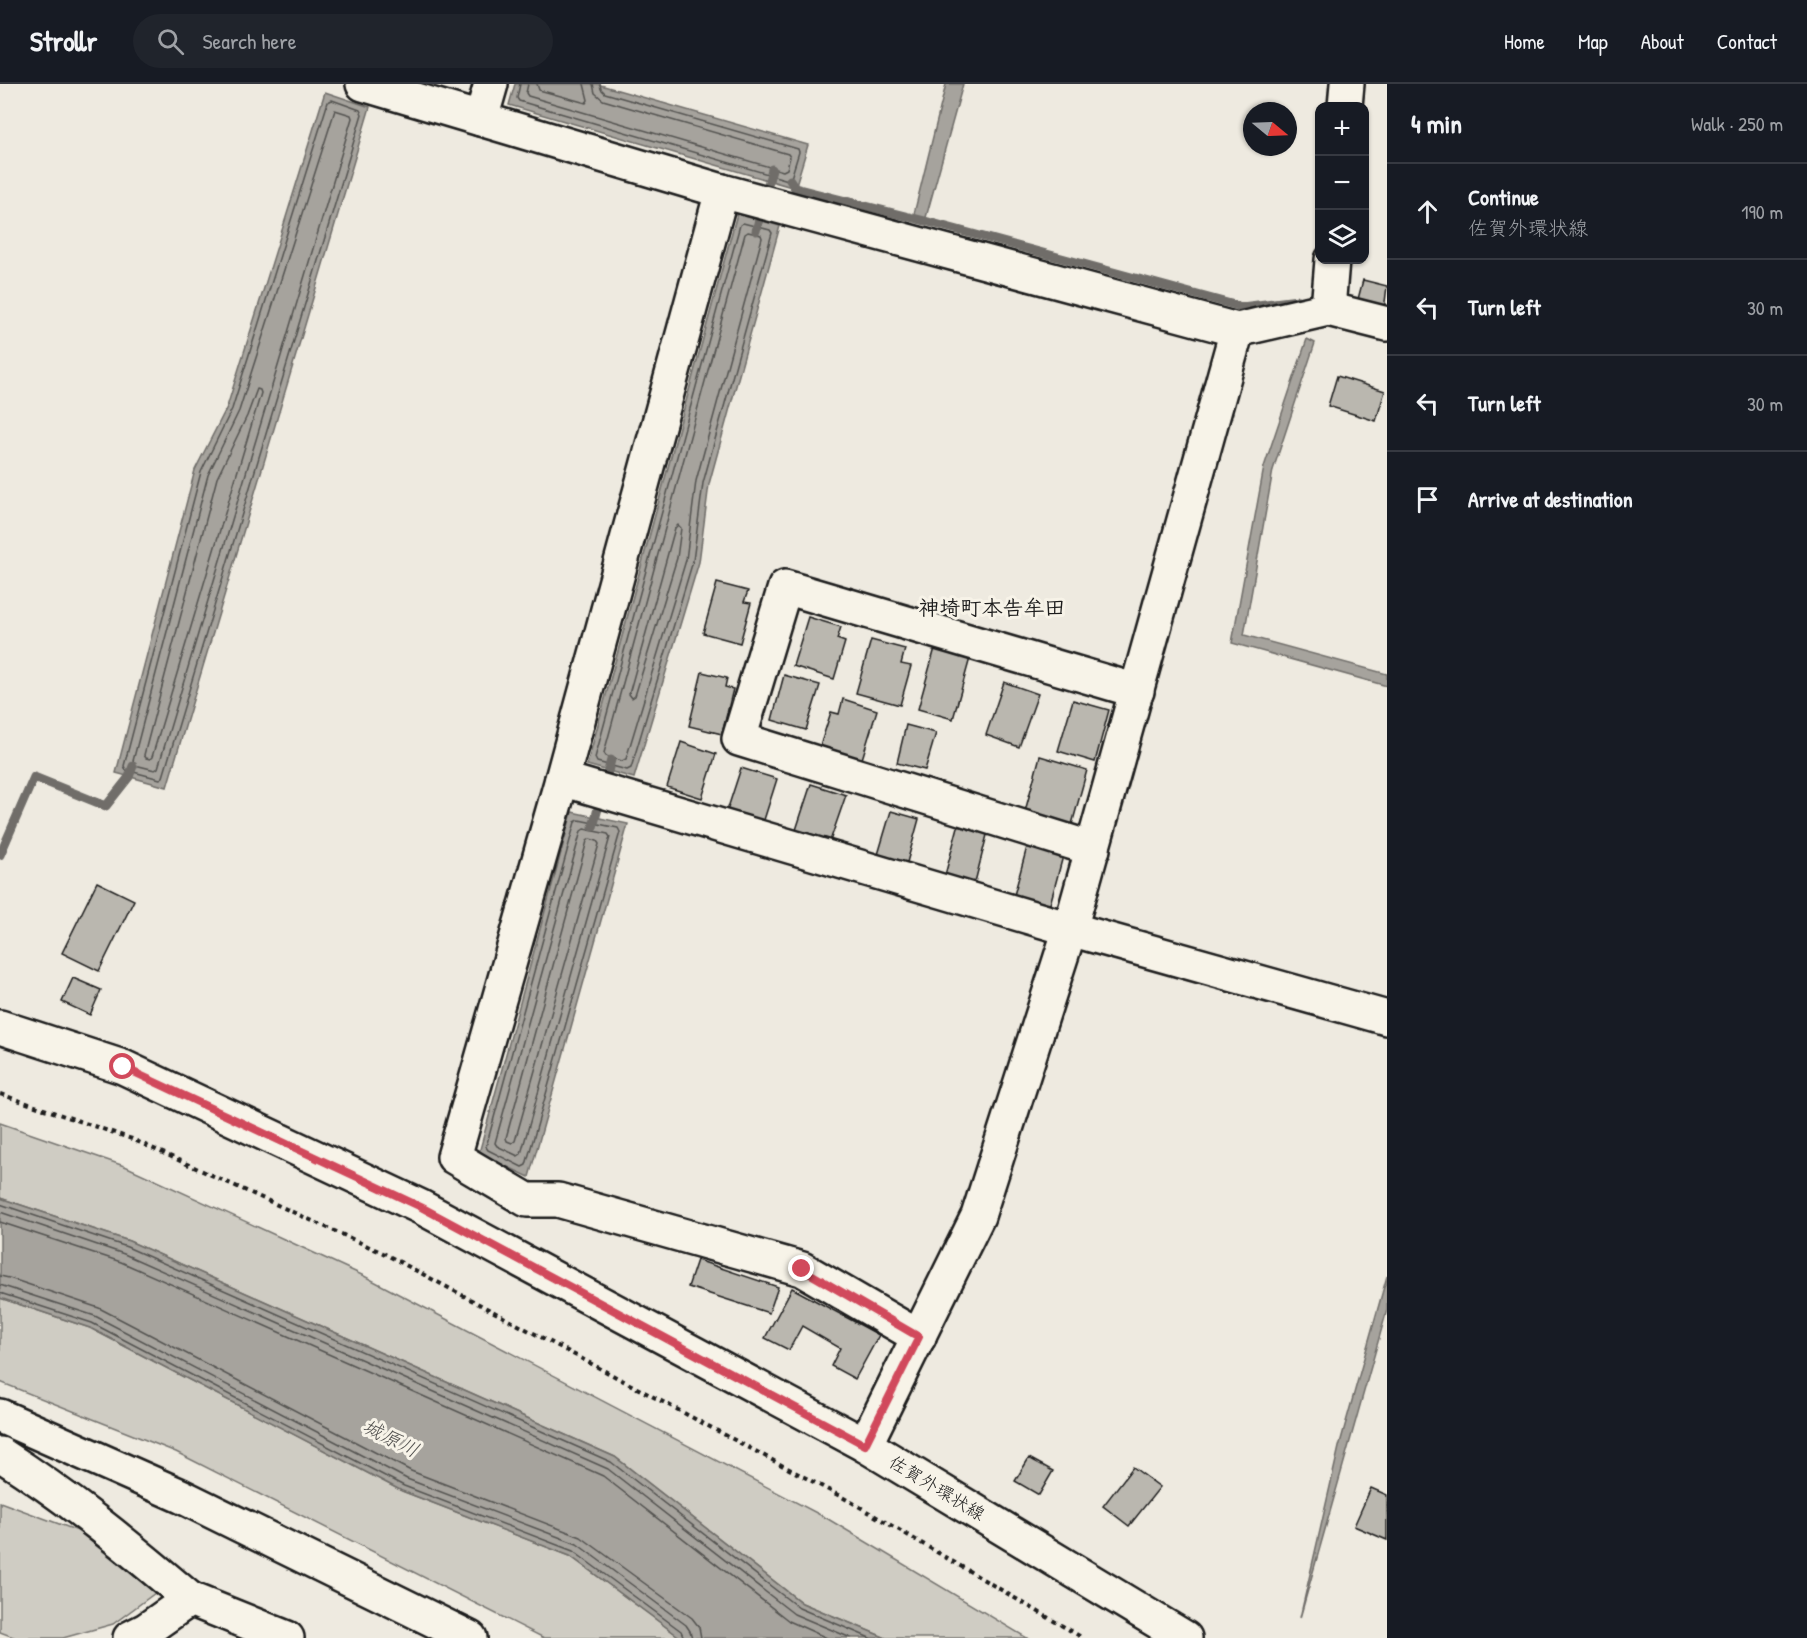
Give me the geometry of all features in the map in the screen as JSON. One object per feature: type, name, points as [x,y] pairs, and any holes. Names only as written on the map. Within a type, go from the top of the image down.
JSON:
[{"type":"street","points":[[363,84],[764,203],[1237,330],[1328,309],[1387,324]]},
{"type":"street","points":[[1345,102],[1347,84]]},
{"type":"street","points":[[481,119],[491,85]]},
{"type":"street","points":[[722,191],[562,779],[454,1157],[527,1200],[558,1200],[802,1269],[919,1337]]},
{"type":"street","points":[[1328,309],[1332,264]]},
{"type":"street","points":[[865,1445],[978,1216],[1070,929],[1237,330]]},
{"type":"street","points":[[1093,849],[739,739],[785,587],[1137,691]]},
{"type":"street","points":[[562,779],[1070,929],[1387,1018]]},
{"type":"street","name":"佐賀外環状線","points":[[0,1027],[123,1067],[421,1207],[865,1445],[1185,1638]]},
{"type":"street","points":[[0,1416],[181,1496],[470,1638]]},
{"type":"street","points":[[0,1454],[46,1484],[135,1552],[190,1599],[287,1638]]},
{"type":"street","points":[[130,1638],[146,1630],[190,1599]]},
{"type":"path","points":[[0,1094],[132,1139],[383,1253],[853,1503],[1083,1638]]},
{"type":"shaded area","points":[[0,1123],[127,1167],[364,1276],[828,1519],[1027,1638],[886,1638],[802,1603],[615,1457],[129,1241],[0,1198]]},
{"type":"shaded area","points":[[0,1298],[90,1328],[402,1491],[570,1556],[681,1638],[544,1638],[176,1452],[0,1382]]},
{"type":"shaded area","points":[[0,1502],[78,1531],[155,1593],[113,1624],[63,1638],[16,1638],[0,1632]]},
{"type":"water","points":[[515,84],[597,84],[808,145],[795,188],[509,105]]},
{"type":"water","points":[[946,84],[963,84],[925,221],[913,218]]},
{"type":"water","points":[[325,92],[370,107],[167,787],[116,773],[195,470],[227,407]]},
{"type":"water","points":[[737,214],[780,226],[709,484],[699,562],[634,778],[587,765]]},
{"type":"water","points":[[1307,339],[1315,343],[1273,470],[1244,635],[1387,674],[1387,686],[1232,643],[1264,467]]},
{"type":"water","points":[[572,812],[628,824],[529,1177],[479,1153]]},
{"type":"water","name":"城原川","points":[[0,1198],[129,1241],[615,1457],[802,1603],[886,1638],[681,1638],[570,1556],[402,1491],[90,1328],[0,1298]]},
{"type":"water","points":[[1387,1276],[1387,1310],[1300,1618],[1339,1447]]},
{"type":"building","points":[[1363,280],[1387,286],[1384,310],[1357,303]]},
{"type":"building","points":[[1337,376],[1385,391],[1376,421],[1328,406]]},
{"type":"building","points":[[717,583],[748,591],[744,602],[751,603],[740,643],[703,633]]},
{"type":"building","points":[[808,617],[841,627],[837,639],[845,642],[834,679],[793,666]]},
{"type":"building","points":[[871,640],[905,649],[901,664],[911,666],[900,705],[856,693]]},
{"type":"building","points":[[935,648],[970,658],[953,719],[918,709]]},
{"type":"building","points":[[702,672],[727,678],[725,687],[733,689],[722,734],[689,726]]},
{"type":"building","points":[[784,675],[820,685],[806,730],[772,720]]},
{"type":"building","points":[[1004,682],[1038,694],[1019,747],[986,735]]},
{"type":"building","points":[[843,699],[877,710],[862,759],[820,746],[831,712],[839,714]]},
{"type":"building","points":[[1073,700],[1109,710],[1095,762],[1058,751]]},
{"type":"building","points":[[906,725],[936,733],[925,770],[897,763]]},
{"type":"building","points":[[681,742],[716,754],[702,798],[667,787]]},
{"type":"building","points":[[1040,756],[1087,770],[1071,828],[1024,815]]},
{"type":"building","points":[[741,768],[777,779],[763,823],[727,811]]},
{"type":"building","points":[[811,784],[846,795],[829,844],[795,833]]},
{"type":"building","points":[[891,811],[919,819],[906,866],[877,858]]},
{"type":"building","points":[[959,823],[988,831],[974,886],[944,879]]},
{"type":"building","points":[[1027,847],[1063,856],[1049,908],[1013,899]]},
{"type":"building","points":[[97,882],[134,900],[99,971],[62,953]]},
{"type":"building","points":[[73,978],[101,990],[90,1015],[62,1002]]},
{"type":"building","points":[[697,1260],[778,1287],[769,1313],[688,1287]]},
{"type":"building","points":[[792,1288],[879,1335],[855,1379],[831,1366],[840,1348],[802,1326],[789,1350],[765,1338]]},
{"type":"building","points":[[1029,1458],[1053,1471],[1039,1495],[1015,1481]]},
{"type":"building","points":[[1133,1467],[1160,1487],[1129,1526],[1103,1506]]},
{"type":"building","points":[[1371,1488],[1387,1495],[1387,1540],[1354,1526]]},
{"type":"waterway","points":[[756,231],[772,169]]},
{"type":"waterway","points":[[790,180],[795,188],[1242,307],[1298,300]]},
{"type":"waterway","points":[[593,827],[611,760]]},
{"type":"waterway","points":[[0,855],[34,777],[106,806],[129,777],[133,766]]},
{"type":"district","name":"神埼町本告牟田","points":[[992,608]]},
{"type":"route","points":[[123,1067],[421,1207],[865,1445],[919,1337],[802,1269]]}]
